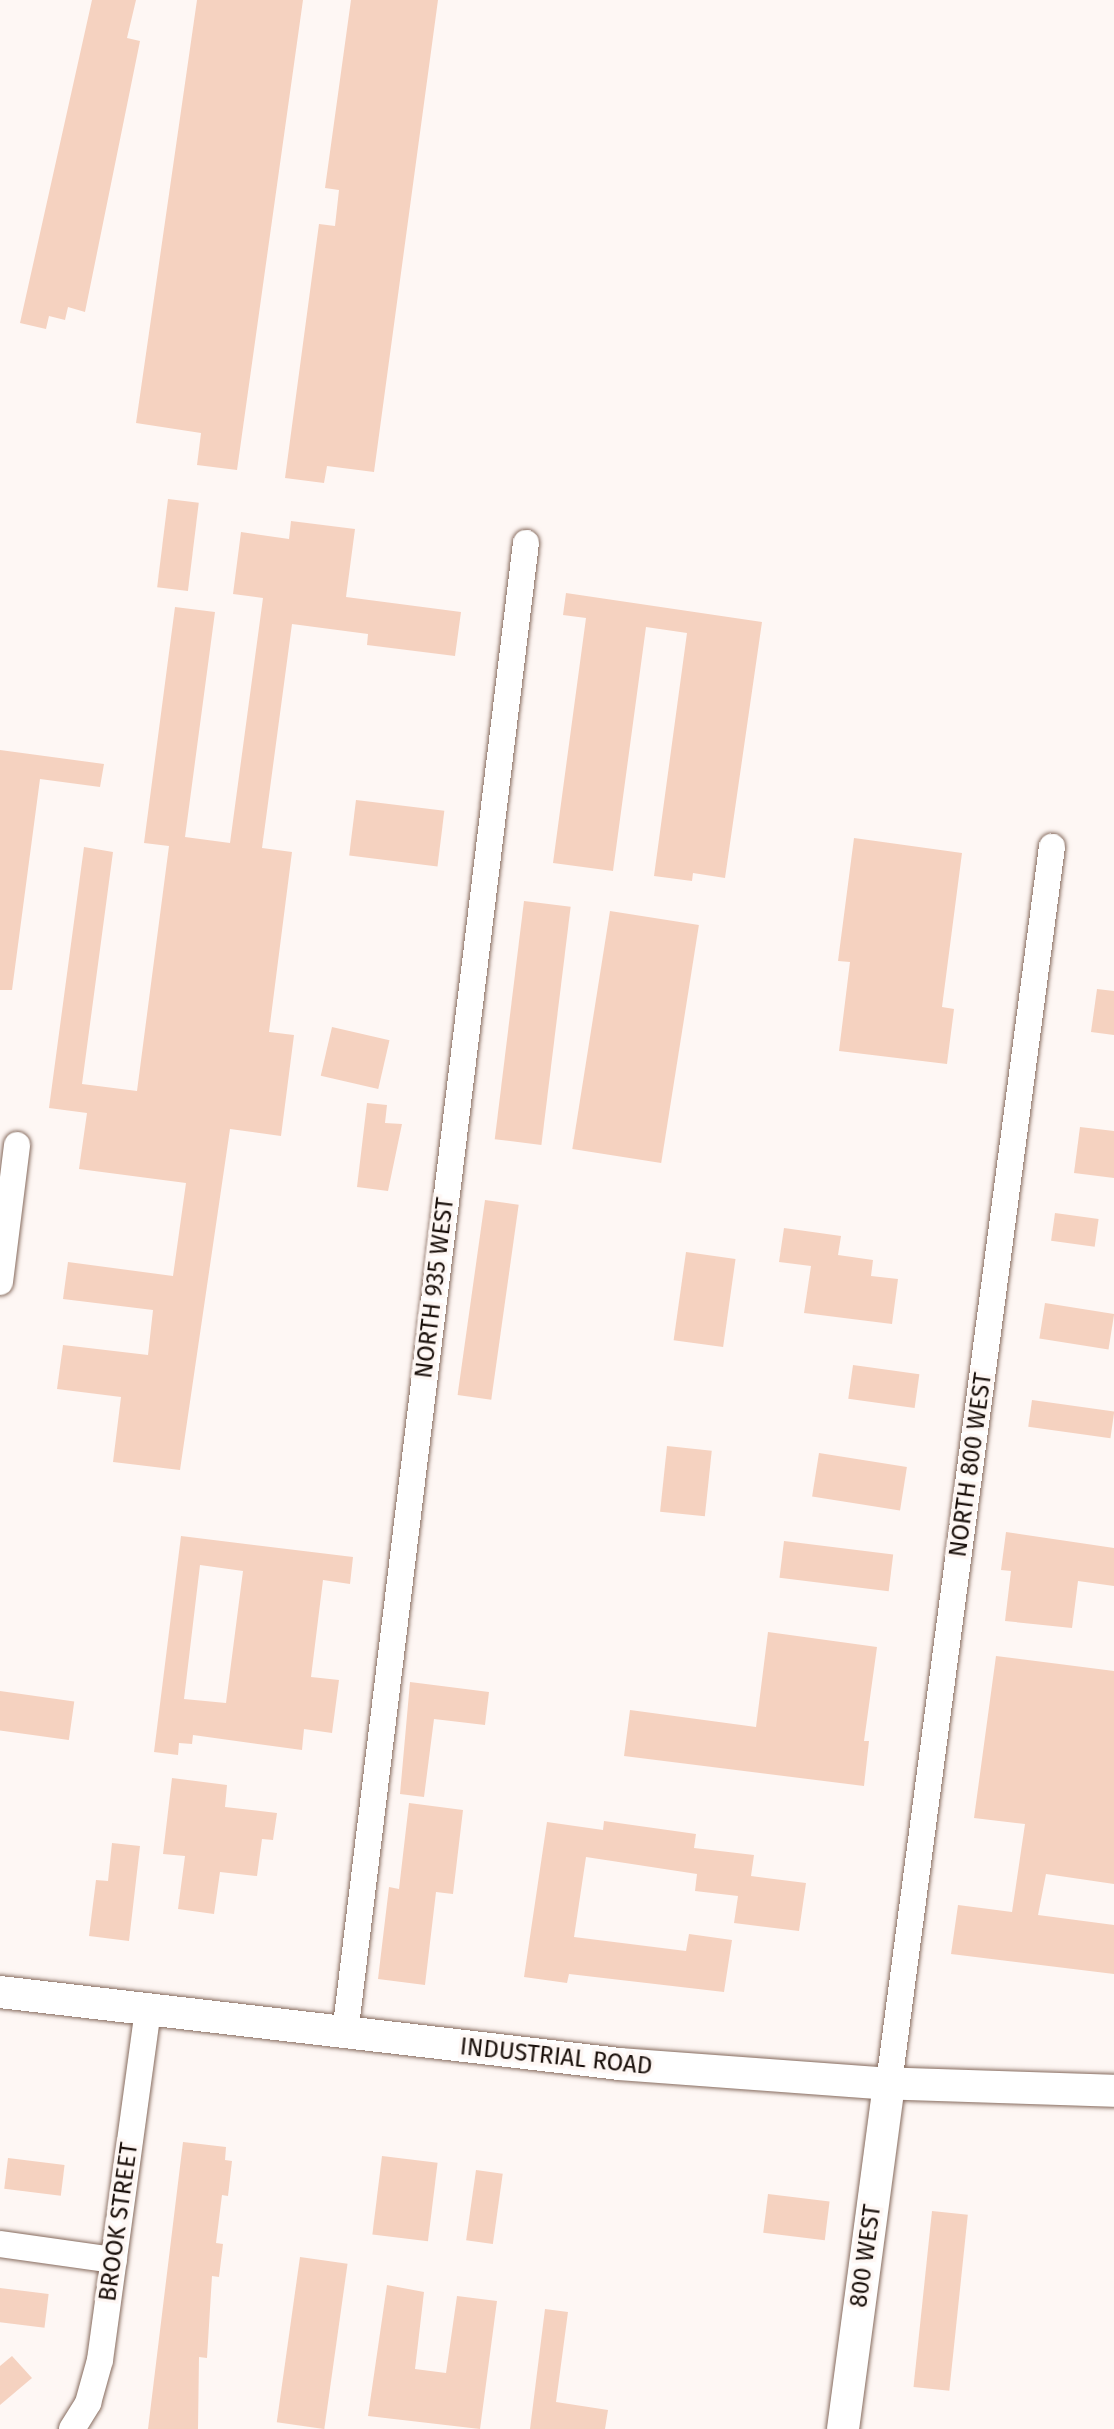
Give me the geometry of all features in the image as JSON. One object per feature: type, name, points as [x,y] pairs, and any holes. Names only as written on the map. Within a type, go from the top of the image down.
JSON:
[{"type":"street","name":"NORTH 935 WEST","points":[[345,2034],[526,543]]},
{"type":"street","name":"NORTH 800 WEST","points":[[889,2083],[1052,847]]},
{"type":"street","points":[[0,1282],[17,1145]]},
{"type":"street","name":"INDUSTRIAL ROAD","points":[[0,1992],[619,2064],[889,2083],[1114,2091]]},
{"type":"street","name":"BROOK STREET","points":[[72,2429],[96,2382],[148,2010]]},
{"type":"street","name":"800 WEST","points":[[843,2429],[889,2083]]},
{"type":"street","points":[[0,2244],[114,2260]]},
{"type":"building","points":[[92,0],[136,0],[127,38],[140,41],[85,312],[68,307],[65,320],[49,316],[46,329],[20,323]]},
{"type":"building","points":[[197,0],[303,0],[237,470],[197,465],[201,433],[136,423]]},
{"type":"building","points":[[351,0],[438,0],[374,472],[327,466],[324,483],[285,478],[319,224],[335,226],[339,190],[325,188]]},
{"type":"building","points":[[168,499],[199,503],[188,591],[157,587]]},
{"type":"building","points":[[291,521],[355,529],[346,597],[461,612],[455,656],[367,645],[368,634],[292,624],[262,848],[292,852],[269,1032],[294,1035],[281,1136],[230,1129],[180,1470],[113,1462],[121,1397],[57,1389],[63,1345],[148,1355],[153,1310],[63,1299],[68,1262],[173,1276],[186,1183],[79,1169],[87,1113],[49,1108],[84,847],[113,852],[82,1084],[137,1091],[169,846],[144,843],[175,607],[215,612],[185,837],[230,843],[263,598],[233,594],[241,532],[289,539]]},
{"type":"building","points":[[566,593],[762,622],[725,878],[693,873],[692,881],[654,876],[687,633],[646,627],[613,871],[553,863],[586,618],[563,615]]},
{"type":"building","points":[[0,750],[104,764],[100,787],[40,779],[12,990],[0,990]]},
{"type":"building","points":[[356,800],[444,811],[438,866],[349,856]]},
{"type":"building","points":[[854,838],[962,853],[942,1007],[954,1009],[947,1064],[839,1051],[850,962],[838,961]]},
{"type":"building","points":[[524,901],[571,907],[541,1145],[495,1139]]},
{"type":"building","points":[[610,911],[699,925],[661,1163],[572,1149]]},
{"type":"building","points":[[1097,989],[1114,991],[1114,1035],[1091,1032]]},
{"type":"building","points":[[332,1027],[389,1040],[378,1089],[321,1076]]},
{"type":"building","points":[[367,1103],[387,1105],[385,1123],[402,1124],[388,1191],[357,1187]]},
{"type":"building","points":[[1080,1127],[1114,1131],[1114,1178],[1074,1173]]},
{"type":"building","points":[[485,1200],[519,1205],[491,1400],[458,1395]]},
{"type":"building","points":[[1055,1213],[1099,1219],[1095,1247],[1051,1241]]},
{"type":"building","points":[[784,1228],[841,1236],[838,1255],[873,1260],[871,1276],[898,1279],[892,1324],[804,1313],[811,1266],[779,1262]]},
{"type":"building","points":[[686,1252],[736,1259],[723,1347],[674,1340]]},
{"type":"building","points":[[1045,1303],[1114,1314],[1109,1350],[1039,1339]]},
{"type":"building","points":[[853,1365],[919,1374],[915,1408],[848,1399]]},
{"type":"building","points":[[1032,1400],[1114,1412],[1110,1438],[1028,1427]]},
{"type":"building","points":[[667,1446],[712,1451],[705,1516],[660,1512]]},
{"type":"building","points":[[819,1453],[907,1467],[900,1510],[812,1496]]},
{"type":"building","points":[[1006,1532],[1114,1548],[1114,1586],[1078,1581],[1072,1628],[1005,1621],[1011,1571],[1001,1570]]},
{"type":"building","points":[[181,1536],[353,1557],[350,1584],[323,1580],[311,1677],[339,1680],[332,1733],[304,1729],[302,1750],[193,1735],[192,1744],[179,1743],[178,1755],[154,1752]],"holes":[[[200,1565],[243,1571],[226,1703],[184,1699]]]},
{"type":"building","points":[[784,1541],[893,1554],[889,1591],[779,1578]]},
{"type":"building","points":[[768,1632],[877,1647],[864,1741],[869,1741],[864,1786],[624,1756],[630,1710],[756,1727]]},
{"type":"building","points":[[996,1656],[1114,1671],[1114,1884],[1046,1874],[1038,1915],[1114,1925],[1114,1974],[951,1954],[958,1905],[1012,1912],[1025,1824],[974,1818]]},
{"type":"building","points":[[410,1682],[489,1692],[485,1725],[434,1719],[424,1797],[400,1794]]},
{"type":"building","points":[[0,1691],[74,1701],[69,1740],[0,1730]]},
{"type":"building","points":[[172,1778],[227,1785],[225,1807],[277,1813],[273,1840],[262,1839],[257,1876],[220,1872],[214,1914],[178,1909],[185,1856],[163,1854]]},
{"type":"building","points":[[409,1803],[463,1810],[453,1894],[436,1892],[425,1985],[378,1979],[389,1887],[399,1889]]},
{"type":"building","points":[[604,1821],[696,1834],[694,1848],[754,1855],[751,1876],[806,1883],[799,1931],[734,1923],[738,1896],[695,1891],[697,1874],[586,1857],[574,1937],[686,1951],[689,1934],[732,1940],[724,1992],[569,1974],[567,1983],[524,1977],[547,1822],[603,1830]]},
{"type":"building","points":[[112,1843],[140,1846],[129,1941],[89,1936],[96,1880],[108,1881]]},
{"type":"building","points":[[183,2142],[226,2147],[225,2160],[232,2161],[228,2196],[222,2195],[216,2243],[223,2244],[219,2277],[212,2276],[207,2358],[199,2357],[198,2429],[148,2429]]},
{"type":"building","points":[[382,2156],[438,2163],[428,2241],[372,2234]]},
{"type":"building","points":[[8,2158],[65,2165],[61,2196],[4,2189]]},
{"type":"building","points":[[476,2170],[503,2174],[493,2244],[466,2240]]},
{"type":"building","points":[[768,2194],[830,2202],[825,2240],[763,2233]]},
{"type":"building","points":[[932,2211],[968,2215],[949,2391],[913,2387]]},
{"type":"building","points":[[300,2257],[348,2264],[324,2429],[277,2422]]},
{"type":"building","points":[[387,2285],[424,2292],[415,2369],[446,2373],[457,2296],[497,2301],[480,2429],[368,2416]]},
{"type":"building","points":[[0,2288],[49,2294],[44,2328],[0,2322]]},
{"type":"building","points":[[545,2309],[568,2312],[556,2402],[608,2410],[605,2429],[530,2429]]},
{"type":"building","points":[[12,2356],[32,2378],[0,2405],[0,2366]]}]
